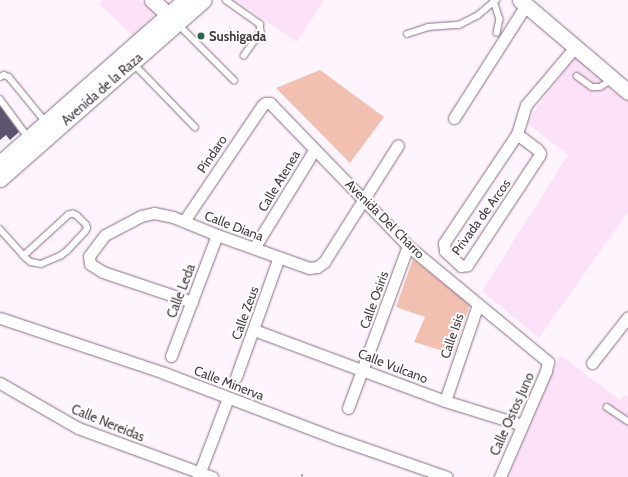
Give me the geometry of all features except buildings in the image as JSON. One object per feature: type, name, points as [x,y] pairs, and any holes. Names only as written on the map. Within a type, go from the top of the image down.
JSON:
[{"type":"main road","points":[[152,0],[173,18]]},
{"type":"main road","name":"Avenida de la Raza","points":[[0,179],[133,62],[173,18],[185,0]]},
{"type":"main road","name":"Avenida de la Raza","points":[[0,162],[46,122],[173,18],[204,0]]},
{"type":"main road","points":[[522,2],[628,92]]},
{"type":"street","points":[[454,118],[522,2]]},
{"type":"street","name":"Privada de Arcos","points":[[517,134],[537,149],[540,156],[466,266],[461,266],[445,251],[444,244],[517,134],[526,105],[575,47]]},
{"type":"street","name":"Avenida Del Charro","points":[[265,103],[269,102],[274,106],[408,246],[548,362]]},
{"type":"street","name":"Píndaro","points":[[184,221],[265,103]]},
{"type":"street","points":[[364,199],[398,145]]},
{"type":"street","name":"Calle Atenea","points":[[254,248],[315,149]]},
{"type":"street","name":"Calle Diana","points":[[192,302],[102,272],[90,264],[89,256],[99,240],[113,230],[147,213],[164,214],[217,235],[310,268],[317,267],[324,262],[364,199]]},
{"type":"street","name":"Calle Leda","points":[[171,356],[217,235]]},
{"type":"street","name":"Calle Osiris","points":[[348,408],[408,246]]},
{"type":"street","name":"Calle Zeus","points":[[236,377],[279,257]]},
{"type":"street","name":"Calle Isis","points":[[445,401],[478,304]]},
{"type":"street","points":[[592,363],[628,317]]},
{"type":"street","name":"Calle Minerva","points":[[0,318],[164,373],[338,439],[447,477]]},
{"type":"street","name":"Calle Vulcano","points":[[254,330],[445,401],[522,425]]},
{"type":"street","name":"Calle Ostos Juno","points":[[500,477],[546,371],[548,362]]},
{"type":"street","name":"Calle Nereidas","points":[[0,383],[78,428],[199,475],[212,477]]},
{"type":"street","points":[[199,475],[228,398]]},
{"type":"lane","points":[[226,0],[260,24],[261,32],[244,56]]},
{"type":"lane","points":[[407,34],[428,27],[459,25],[477,16],[495,1],[500,19],[497,34]]},
{"type":"lane","points":[[173,18],[234,80]]},
{"type":"lane","points":[[133,62],[195,126]]},
{"type":"lane","points":[[0,77],[4,75],[9,77],[46,122]]},
{"type":"lane","points":[[577,76],[592,86],[600,87],[613,79]]},
{"type":"lane","points":[[0,99],[29,138]]},
{"type":"lane","points":[[0,229],[24,256],[31,262],[40,264],[60,256],[85,232],[87,228],[86,225],[77,216],[73,214],[69,215],[24,256]]},
{"type":"lane","points":[[607,407],[628,421]]},
{"type":"path","points":[[301,477],[303,473]]},
{"type":"shaded area","points":[[102,0],[139,0],[156,13],[133,36],[99,4]]},
{"type":"shaded area","points":[[235,0],[324,0],[297,42]]},
{"type":"shaded area","points":[[576,55],[628,98],[628,212],[539,338],[482,291],[568,155],[528,124],[533,113]]},
{"type":"shaded area","points":[[320,70],[384,117],[350,163],[276,88]]},
{"type":"shaded area","points":[[413,259],[470,304],[453,354],[414,342],[425,317],[396,307]]},
{"type":"shaded area","points":[[560,355],[620,400],[624,394],[628,397],[628,477],[508,477]]},
{"type":"place","name":"Sushigada","points":[[201,36]]}]
